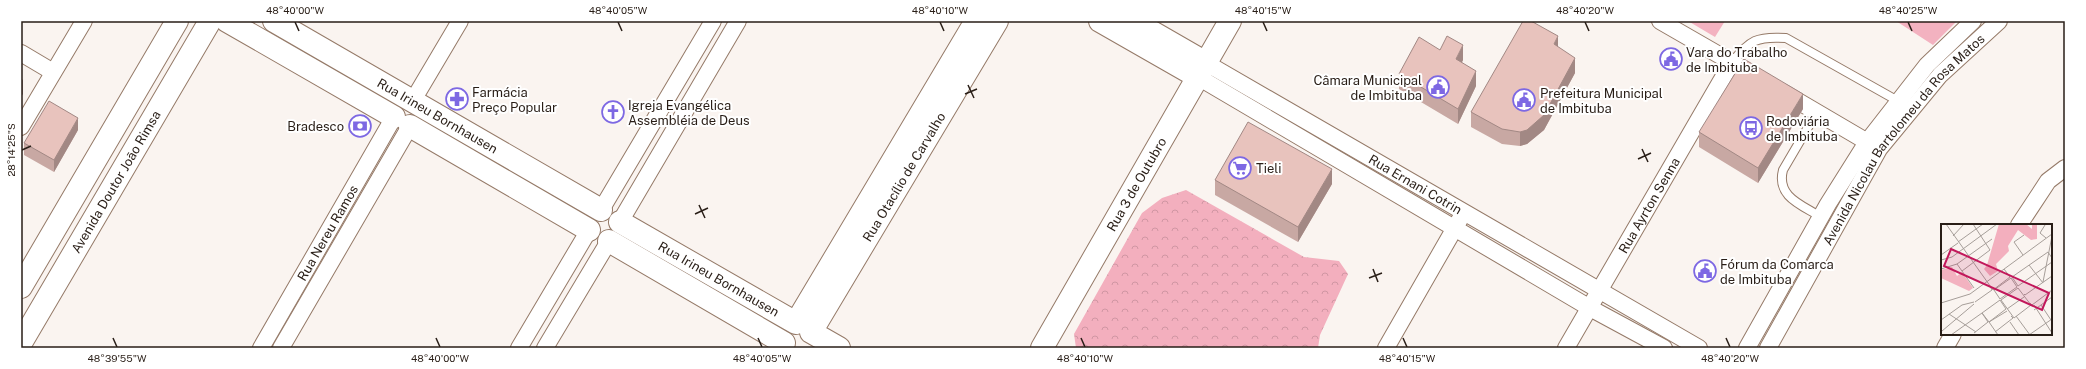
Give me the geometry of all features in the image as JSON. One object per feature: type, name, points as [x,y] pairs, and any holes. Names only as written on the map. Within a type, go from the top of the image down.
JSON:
[{"type":"street","points":[[21,127],[84,21]]},
{"type":"street","points":[[21,287],[177,21]]},
{"type":"street","name":"Avenida Doutor João Rimsa","points":[[21,343],[210,21]]},
{"type":"street","name":"Rua Irineu Bornhausen","points":[[227,21],[589,230]]},
{"type":"street","name":"Rua Irineu Bornhausen","points":[[274,21],[600,210]]},
{"type":"street","points":[[402,121],[397,105],[404,101],[412,102],[460,21]]},
{"type":"street","points":[[526,345],[589,230],[592,216],[600,210],[713,21]]},
{"type":"street","points":[[546,348],[608,241],[617,236],[620,222],[738,21]]},
{"type":"street","name":"Rua Otacílio de Carvalho","points":[[946,89],[976,21]]},
{"type":"street","name":"Rua Otacílio de Carvalho","points":[[785,346],[785,330],[805,334],[876,206],[946,89],[997,21]]},
{"type":"street","name":"Rua Ernani Cotrin","points":[[1100,21],[1202,70],[1366,157],[1699,348]]},
{"type":"street","name":"Rua Ernani Cotrin","points":[[1133,21],[1202,70],[1358,171],[1590,308],[1664,348]]},
{"type":"street","name":"Rua 3 de Outubro","points":[[1042,348],[1230,21]]},
{"type":"street","points":[[1660,21],[1751,74]]},
{"type":"street","name":"Avenida Nicolau Bartolomeu da Rosa Matos","points":[[1768,348],[1873,145],[1898,101],[1927,64],[1973,21]]},
{"type":"street","name":"Avenida Nicolau Bartolomeu da Rosa Matos","points":[[1747,348],[1821,217],[1873,145],[1940,75],[1999,21]]},
{"type":"street","points":[[21,53],[53,72]]},
{"type":"street","name":"Rua Ayrton Senna","points":[[1566,348],[1732,62]]},
{"type":"street","points":[[1927,64],[1940,75]]},
{"type":"street","points":[[1771,85],[1873,145]]},
{"type":"street","name":"Rua Nereu Ramos","points":[[261,348],[327,235],[402,121]]},
{"type":"street","name":"Rua Nereu Ramos","points":[[281,348],[342,244],[402,121]]},
{"type":"street","points":[[470,161],[480,141]]},
{"type":"street","points":[[1358,171],[1366,157]]},
{"type":"street","points":[[2020,224],[2048,181],[2065,168]]},
{"type":"street","points":[[88,172],[113,186]]},
{"type":"street","points":[[600,210],[615,213],[620,222]]},
{"type":"street","points":[[1386,348],[1464,213]]},
{"type":"street","name":"Rua Irineu Bornhausen","points":[[620,222],[729,284],[805,334],[839,348]]},
{"type":"street","points":[[589,230],[594,238],[608,241]]},
{"type":"street","points":[[327,235],[342,244]]},
{"type":"street","name":"Rua Irineu Bornhausen","points":[[608,241],[717,304],[785,346]]},
{"type":"street","points":[[717,304],[729,284]]},
{"type":"street","points":[[1945,348],[1952,335]]},
{"type":"lane","points":[[1732,62],[1746,45],[1765,37],[1786,38],[1898,101]]},
{"type":"lane","points":[[1817,112],[1783,170],[1781,180],[1786,194],[1821,217]]},
{"type":"green space","points":[[1186,190],[1304,257],[1339,261],[1348,274],[1320,335],[1318,348],[1076,348],[1074,334],[1142,213],[1162,198]]},
{"type":"shaded area","points":[[1688,21],[1725,21],[1715,37]]},
{"type":"shaded area","points":[[1896,21],[1957,21],[1933,45]]},
{"type":"building","name":"Prefeitura Municipal de Imbituba","points":[[1523,21],[1531,21],[1558,36],[1554,44],[1575,58],[1544,115],[1527,130],[1520,132],[1502,129],[1471,112]]},
{"type":"building","name":"Câmara Municipal de Imbituba","points":[[1447,36],[1463,45],[1456,59],[1476,71],[1458,109],[1399,74],[1419,37],[1440,50]]},
{"type":"building","name":"Rodoviária de Imbituba","points":[[1744,59],[1803,94],[1758,168],[1699,132]]},
{"type":"building","points":[[49,101],[78,118],[54,160],[24,143]]},
{"type":"building","points":[[1248,122],[1332,169],[1298,227],[1215,180]]},
{"type":"place","name":"Vara do Trabalho de Imbituba","points":[[1671,59]]},
{"type":"place","name":"Câmara Municipal de Imbituba","points":[[1438,87]]},
{"type":"place","name":"Farmácia Preço Popular","points":[[457,99]]},
{"type":"place","name":"Prefeitura Municipal de Imbituba","points":[[1524,100]]},
{"type":"place","name":"Igreja Evangélica Assembléia de Deus","points":[[613,112]]},
{"type":"place","name":"Bradesco","points":[[360,126]]},
{"type":"place","name":"Rodoviária de Imbituba","points":[[1751,128]]},
{"type":"place","name":"Tieli","points":[[1240,168]]},
{"type":"place","name":"Fórum da Comarca de Imbituba","points":[[1705,271]]}]
